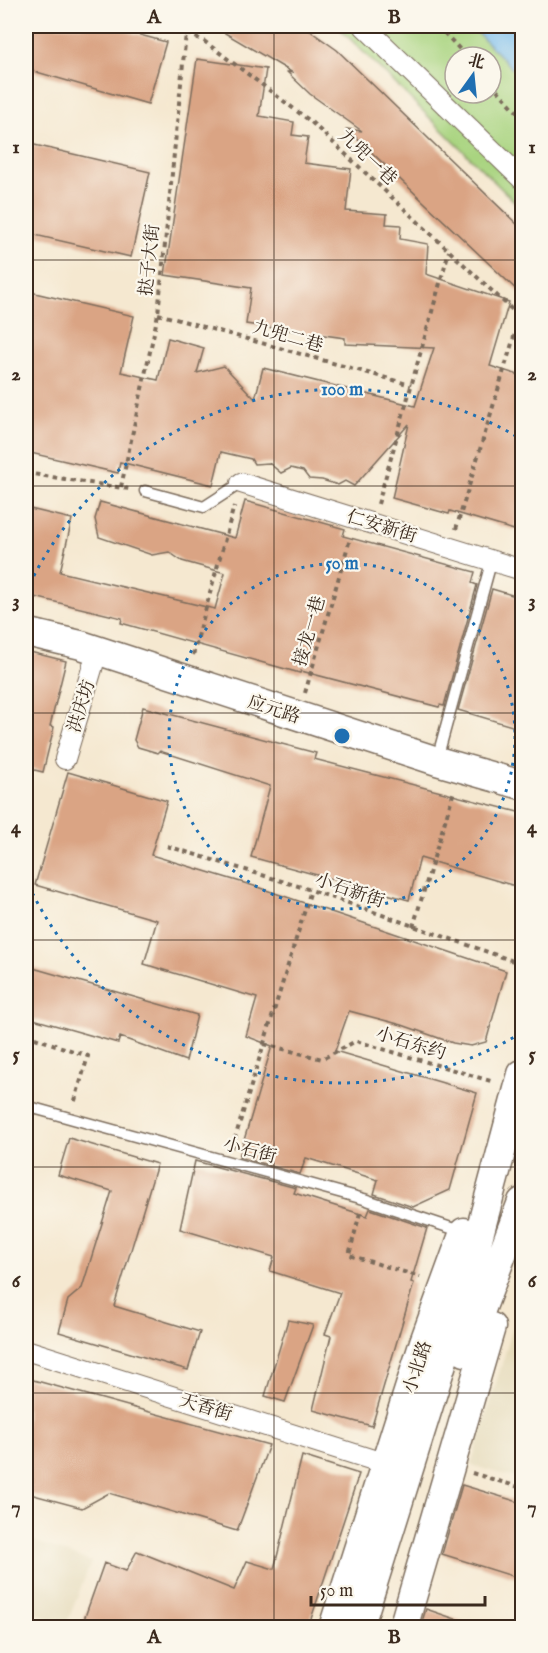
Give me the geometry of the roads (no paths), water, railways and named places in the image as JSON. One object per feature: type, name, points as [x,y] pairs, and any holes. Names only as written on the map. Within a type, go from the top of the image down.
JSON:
[{"type":"street","points":[[364,26],[522,178]]},
{"type":"street","name":"仁安新街","points":[[241,483],[522,570]]},
{"type":"street","name":"应元路","points":[[26,632],[97,652],[522,785]]},
{"type":"street","name":"洪庆坊","points":[[65,759],[97,652]]},
{"type":"street","name":"小北路","points":[[333,1628],[444,1285],[517,1091]]},
{"type":"street","name":"小北路","points":[[378,1628],[453,1360],[517,1091]]},
{"type":"street","name":"小北路","points":[[358,1628],[453,1360],[522,1210]]},
{"type":"street","name":"小北路","points":[[403,1628],[486,1347],[522,1210]]},
{"type":"street","name":"天香街","points":[[26,1350],[386,1464]]},
{"type":"lane","points":[[145,491],[204,507],[241,483]]},
{"type":"lane","points":[[449,764],[492,559]]},
{"type":"lane","name":"小石街","points":[[26,1106],[364,1199],[464,1232]]},
{"type":"water","points":[[471,26],[522,26],[522,79],[503,59],[503,45],[489,45]]}]
